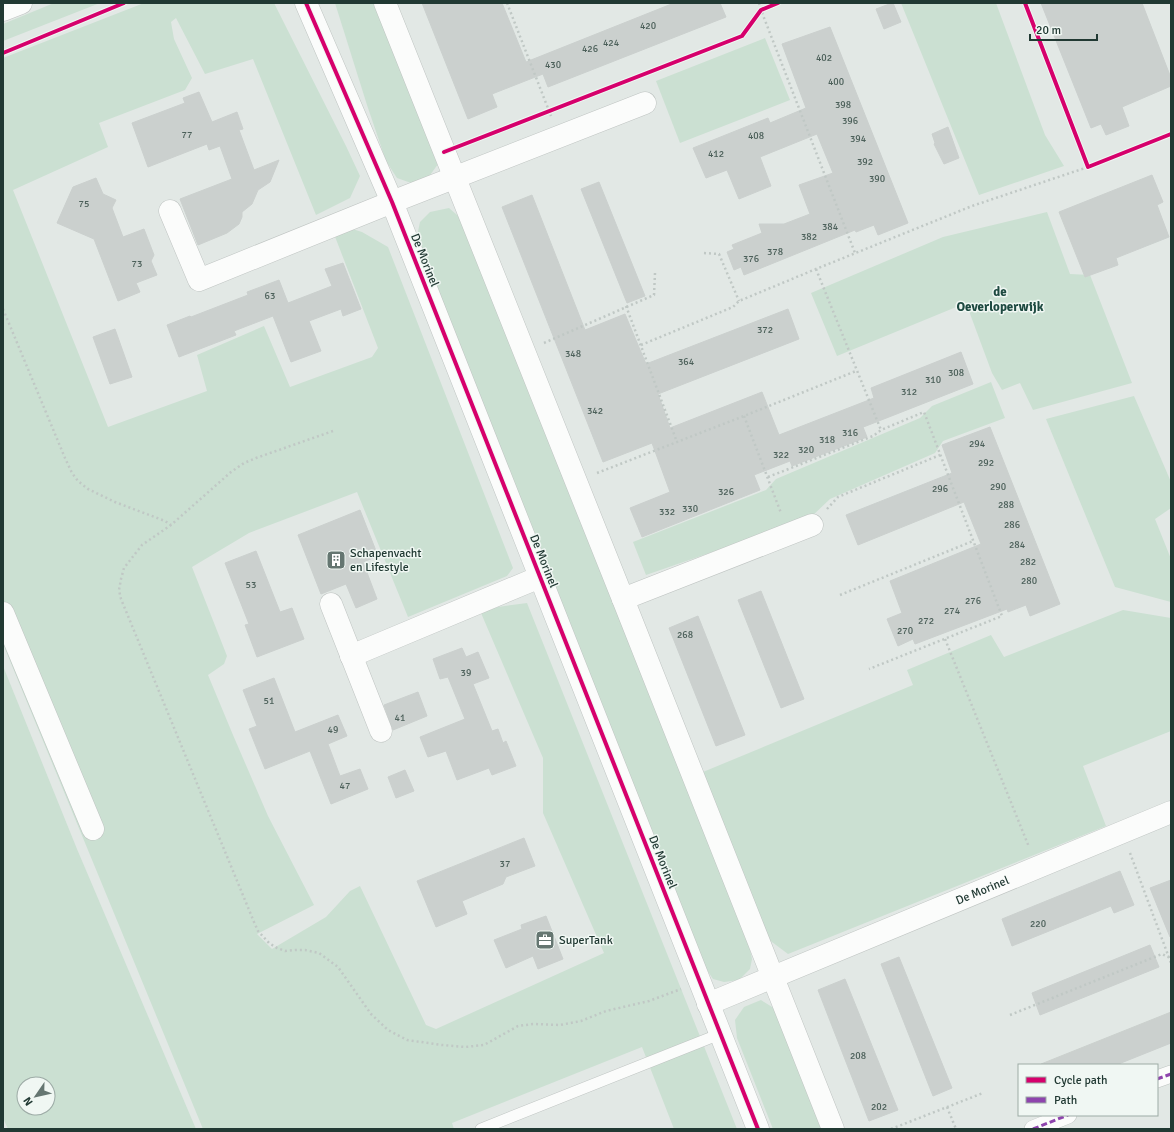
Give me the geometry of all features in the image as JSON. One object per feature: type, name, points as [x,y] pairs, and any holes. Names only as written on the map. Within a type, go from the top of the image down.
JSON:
[{"type":"street","points":[[3,10],[21,3]]},
{"type":"street","name":"De Morinel","points":[[306,3],[392,202],[758,1129]]},
{"type":"street","points":[[385,3],[833,1129]]},
{"type":"street","points":[[170,211],[199,280],[644,103]]},
{"type":"street","points":[[623,599],[812,525]]},
{"type":"street","name":"De Morinel","points":[[351,656],[540,577]]},
{"type":"street","points":[[331,604],[381,731]]},
{"type":"street","points":[[3,613],[94,829]]},
{"type":"street","name":"De Morinel","points":[[708,1004],[1171,812]]},
{"type":"street","points":[[1158,1079],[1171,1074]]},
{"type":"street","points":[[1033,1129],[1066,1116]]},
{"type":"lane","points":[[481,1129],[720,1034]]},
{"type":"path","points":[[507,3],[559,136]]},
{"type":"path","points":[[759,3],[855,253]]},
{"type":"path","points":[[757,16],[761,10],[767,8]]},
{"type":"path","points":[[542,114],[557,108]]},
{"type":"path","points":[[1085,159],[1088,167]]},
{"type":"path","points":[[641,345],[733,307],[739,301],[972,206],[1095,164]]},
{"type":"path","points":[[704,253],[720,254],[739,301]]},
{"type":"path","points":[[816,269],[881,430]]},
{"type":"path","points":[[524,352],[654,295],[655,273]]},
{"type":"path","points":[[626,306],[677,442]]},
{"type":"path","points":[[3,309],[65,458],[72,473],[78,481],[88,489],[115,502],[165,521],[171,525]]},
{"type":"path","points":[[576,481],[856,371]]},
{"type":"path","points":[[768,477],[873,436],[881,430],[924,412],[1002,616],[869,669]]},
{"type":"path","points":[[744,416],[788,534]]},
{"type":"path","points":[[333,431],[244,463],[231,472],[171,525],[142,545],[124,568],[120,579],[121,599],[258,931],[269,943],[285,951],[300,950],[319,954],[338,968],[371,1014],[388,1030],[407,1040],[442,1045],[465,1047],[484,1045],[518,1026],[533,1024],[560,1025],[581,1021],[606,1011],[649,1001],[700,982]]},
{"type":"path","points":[[812,525],[838,498],[940,455]]},
{"type":"path","points":[[840,595],[973,541]]},
{"type":"path","points":[[945,639],[1038,868]]},
{"type":"path","points":[[1122,832],[1170,956],[1171,963]]},
{"type":"path","points":[[1010,1015],[1162,954],[1170,956]]},
{"type":"path","points":[[891,1129],[983,1094]]},
{"type":"path","points":[[947,1107],[956,1129]]},
{"type":"green space","points":[[54,3],[100,3],[3,41],[3,24]]},
{"type":"green space","points":[[144,3],[274,3],[360,176],[350,198],[316,215],[253,59],[205,74],[176,18],[171,22],[174,39],[192,78],[185,90],[99,123],[108,147],[13,190],[108,427],[207,391],[197,355],[264,326],[290,387],[372,357],[378,348],[334,234],[349,228],[362,232],[388,247],[513,568],[507,576],[408,617],[357,492],[249,533],[192,567],[227,656],[224,664],[208,675],[268,816],[314,905],[257,934],[272,949],[326,917],[350,891],[360,886],[426,1025],[436,1029],[604,953],[543,813],[543,758],[481,613],[498,607],[527,603],[737,1129],[674,1129],[642,1047],[452,1123],[454,1129],[203,1129],[3,644],[3,58]]},
{"type":"green space","points":[[335,3],[377,3],[438,164],[428,178],[414,184],[397,178],[386,161]]},
{"type":"green space","points":[[901,3],[996,3],[1045,135],[1064,166],[979,195]]},
{"type":"green space","points":[[765,38],[790,100],[680,143],[656,81]]},
{"type":"green space","points":[[449,208],[464,221],[747,935],[752,959],[750,969],[739,980],[724,982],[713,979],[705,967],[416,241],[420,222],[430,212]]},
{"type":"green space","points":[[1047,212],[1070,274],[1090,275],[1132,383],[1033,410],[1020,383],[1002,390],[992,373],[966,303],[837,356],[811,293],[943,237]]},
{"type":"green space","points":[[991,382],[1005,418],[943,441],[935,453],[830,499],[810,518],[646,575],[633,542],[766,490],[776,479],[920,418],[932,406]]},
{"type":"green space","points":[[1134,396],[1171,482],[1171,508],[1155,519],[1171,559],[1171,602],[1115,587],[1046,419]]},
{"type":"green space","points":[[1123,610],[1171,618],[1171,731],[1083,766],[1106,826],[788,954],[768,939],[703,772],[913,685],[907,670],[991,635],[1004,657]]},
{"type":"green space","points":[[3,666],[77,849],[196,1129],[8,1129],[3,1118]]},
{"type":"green space","points":[[761,1000],[777,1010],[825,1129],[773,1129],[737,1038],[735,1020],[744,1007]]},
{"type":"building","points":[[422,3],[502,3],[526,62],[674,3],[720,3],[726,17],[548,87],[543,74],[492,94],[497,107],[468,119]]},
{"type":"building","points":[[892,3],[901,22],[884,29],[876,9]]},
{"type":"building","points":[[1041,3],[1142,3],[1171,78],[1171,86],[1122,107],[1129,126],[1106,135],[1101,124],[1091,128]]},
{"type":"building","points":[[830,27],[908,223],[878,235],[874,225],[856,232],[855,230],[744,275],[741,267],[734,270],[727,252],[734,249],[732,245],[762,233],[759,224],[784,224],[810,214],[799,185],[833,173],[817,134],[760,157],[771,186],[739,199],[727,170],[706,178],[693,148],[768,118],[770,123],[806,108],[782,44]]},
{"type":"building","points":[[199,92],[212,122],[237,112],[243,129],[239,130],[254,170],[279,160],[270,182],[258,190],[252,204],[242,212],[242,217],[239,224],[227,233],[198,245],[180,199],[232,179],[220,146],[209,150],[207,144],[148,167],[132,123],[185,103],[183,98]]},
{"type":"building","points":[[948,127],[959,158],[944,164],[934,144],[932,134]]},
{"type":"building","points":[[1152,175],[1163,202],[1157,205],[1169,237],[1116,258],[1118,265],[1085,277],[1059,212]]},
{"type":"building","points":[[96,178],[103,194],[116,200],[112,208],[123,237],[144,229],[154,255],[151,261],[157,275],[136,283],[140,292],[118,301],[94,239],[57,223],[73,187]]},
{"type":"building","points":[[599,182],[645,296],[627,303],[581,189]]},
{"type":"building","points":[[532,195],[585,330],[625,314],[646,364],[788,309],[799,339],[658,394],[670,428],[762,392],[779,435],[874,398],[871,388],[961,352],[973,384],[863,427],[867,437],[792,466],[790,461],[754,475],[760,490],[642,537],[630,508],[670,492],[652,443],[603,462],[502,207]]},
{"type":"building","points":[[343,263],[361,309],[343,316],[341,309],[309,321],[321,351],[291,362],[273,316],[234,331],[236,335],[179,357],[167,325],[248,295],[247,292],[279,280],[288,303],[332,286],[325,269]]},
{"type":"building","points":[[115,329],[132,377],[110,384],[93,337]]},
{"type":"building","points":[[990,427],[1060,604],[1030,616],[1026,605],[1008,612],[1007,609],[915,644],[913,639],[898,646],[887,619],[902,613],[890,581],[981,544],[964,502],[858,545],[846,515],[952,473],[942,445]]},
{"type":"building","name":"Schapenvacht en Lifestyle","points":[[360,510],[378,556],[363,562],[377,599],[356,608],[346,584],[321,594],[298,535]]},
{"type":"building","points":[[256,551],[280,612],[292,608],[304,639],[257,657],[245,625],[249,624],[225,563]]},
{"type":"building","points":[[761,591],[804,699],[781,708],[738,600]]},
{"type":"building","points":[[698,616],[745,735],[716,746],[669,628]]},
{"type":"building","points":[[462,648],[466,657],[478,652],[489,678],[473,684],[492,731],[498,729],[503,743],[506,741],[516,766],[492,775],[489,768],[457,780],[446,751],[428,757],[420,737],[465,719],[448,677],[440,679],[433,659]]},
{"type":"building","points":[[274,678],[295,732],[338,715],[347,736],[328,744],[340,776],[360,769],[368,789],[331,804],[310,751],[265,769],[249,729],[257,726],[243,690]]},
{"type":"building","points":[[418,692],[427,716],[393,730],[384,705]]},
{"type":"building","points":[[405,770],[414,791],[396,798],[388,777]]},
{"type":"building","points":[[524,838],[535,866],[506,877],[503,884],[462,901],[467,914],[436,927],[417,881]]},
{"type":"building","points":[[1120,871],[1134,905],[1114,913],[1111,906],[1012,946],[1002,919]]},
{"type":"building","points":[[1171,880],[1171,937],[1170,937],[1150,888]]},
{"type":"building","points":[[546,916],[563,959],[538,969],[533,956],[506,968],[494,940],[522,929],[521,925]]},
{"type":"building","points":[[1150,945],[1159,967],[1040,1015],[1032,993]]},
{"type":"building","points":[[899,957],[952,1088],[933,1096],[881,964]]},
{"type":"building","points":[[845,979],[898,1110],[869,1121],[818,990]]},
{"type":"building","points":[[1171,1012],[1171,1043],[1118,1064],[1041,1064]]},
{"type":"marked path","points":[[1158,1079],[1171,1074]]},
{"type":"marked path","points":[[1033,1129],[1066,1116]]},
{"type":"cycle path","points":[[3,53],[124,3]]},
{"type":"cycle path","points":[[306,3],[392,202],[758,1129]]},
{"type":"cycle path","points":[[444,152],[742,36],[761,10],[778,3]]},
{"type":"cycle path","points":[[1025,3],[1088,167],[1171,134]]},
{"type":"place","name":"Schapenvacht en Lifestyle","points":[[336,560]]},
{"type":"place","name":"SuperTank","points":[[545,940]]},
{"type":"district","name":"de Oeverloperwijk","points":[[1000,298]]}]
